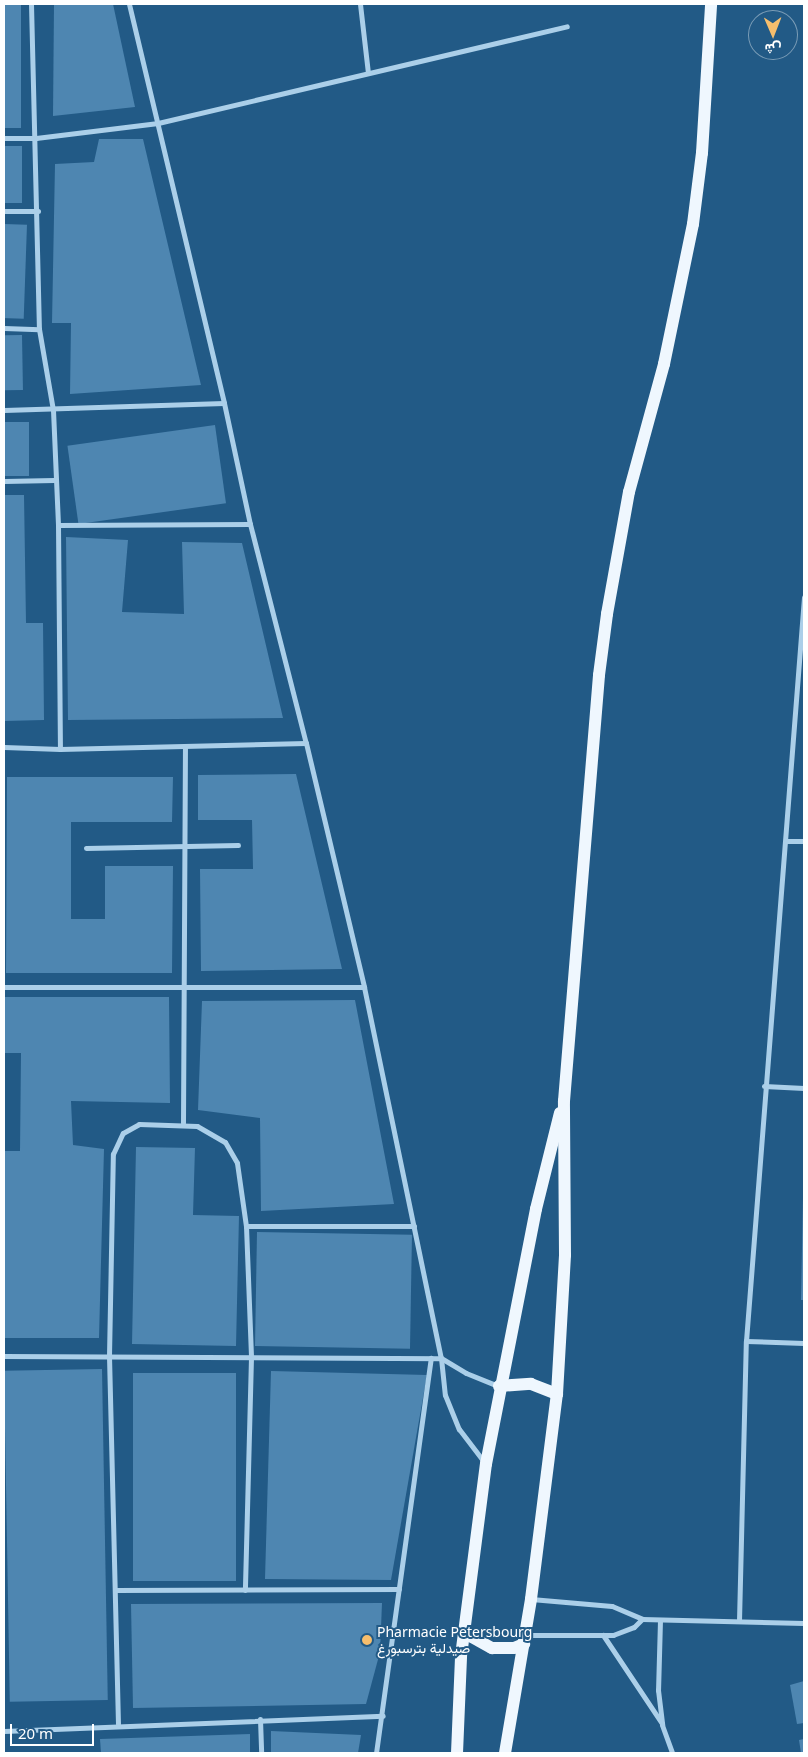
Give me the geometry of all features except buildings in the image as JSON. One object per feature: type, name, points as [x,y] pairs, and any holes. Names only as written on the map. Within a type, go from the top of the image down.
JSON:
[{"type":"main road","points":[[505,1753],[531,1599],[557,1394],[565,1255],[564,1101],[607,614],[629,492],[664,364],[693,224],[708,82],[710,6]]},
{"type":"main road","points":[[457,1753],[464,1628],[486,1464],[536,1210],[564,1101]]},
{"type":"main road","points":[[500,1386],[531,1384],[557,1394]]},
{"type":"main road","points":[[464,1628],[472,1637],[492,1648],[514,1648],[525,1639]]},
{"type":"street","points":[[31,4],[38,211],[39,329],[53,410],[54,480],[58,525],[60,749]]},
{"type":"street","points":[[129,4],[224,403],[250,524],[306,743],[364,987],[441,1358],[443,1386],[458,1429],[486,1464]]},
{"type":"street","points":[[360,4],[368,73]]},
{"type":"street","points":[[4,138],[36,138],[158,123],[567,26]]},
{"type":"street","points":[[4,211],[38,211]]},
{"type":"street","points":[[4,328],[39,329]]},
{"type":"street","points":[[4,410],[53,410],[224,403]]},
{"type":"street","points":[[4,481],[54,480]]},
{"type":"street","points":[[58,525],[250,524]]},
{"type":"street","points":[[739,1621],[746,1341],[764,1086],[786,841],[804,597]]},
{"type":"street","points":[[4,747],[60,749],[306,743]]},
{"type":"street","points":[[183,1123],[185,746]]},
{"type":"street","points":[[786,841],[804,841]]},
{"type":"street","points":[[86,848],[238,846]]},
{"type":"street","points":[[4,987],[364,987]]},
{"type":"street","points":[[764,1086],[804,1088]]},
{"type":"street","points":[[118,1724],[109,1356],[116,1143],[129,1128],[138,1124],[183,1123],[212,1133],[232,1151],[237,1163],[246,1226],[251,1357],[245,1590]]},
{"type":"street","points":[[246,1226],[414,1226]]},
{"type":"street","points":[[746,1341],[804,1343]]},
{"type":"street","points":[[4,1356],[441,1358],[466,1373],[500,1386]]},
{"type":"street","points":[[376,1753],[383,1716],[431,1358]]},
{"type":"street","points":[[116,1590],[399,1589]]},
{"type":"street","points":[[531,1599],[612,1606],[642,1619],[804,1623]]},
{"type":"street","points":[[525,1639],[603,1635],[624,1632],[642,1619]]},
{"type":"street","points":[[660,1620],[658,1690],[662,1725],[672,1753]]},
{"type":"street","points":[[603,1635],[662,1725]]},
{"type":"street","points":[[4,1731],[118,1724],[383,1716]]},
{"type":"street","points":[[260,1719],[261,1753]]},
{"type":"place","name":"Pharmacie Petersbourg صيدلية بترسبورغ","points":[[367,1640]]}]
